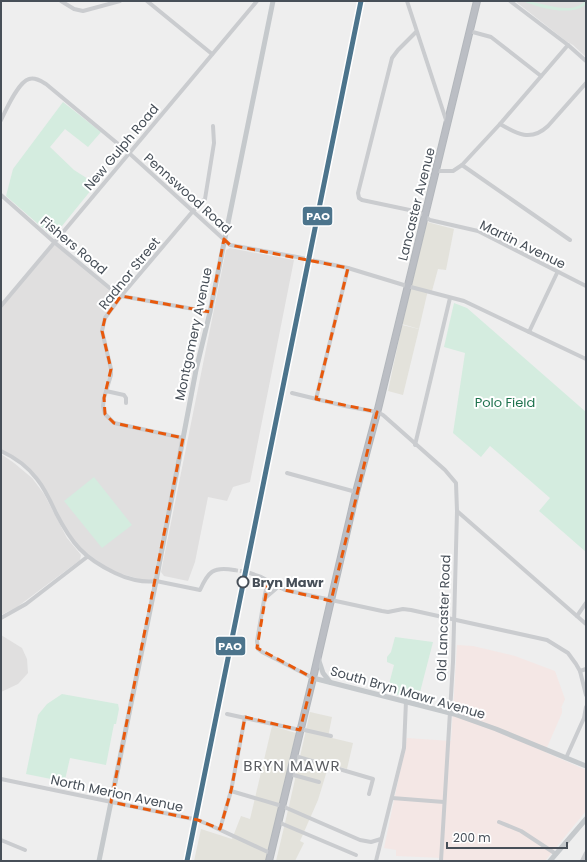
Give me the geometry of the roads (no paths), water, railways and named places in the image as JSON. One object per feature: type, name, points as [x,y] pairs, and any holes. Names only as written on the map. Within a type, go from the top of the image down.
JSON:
[{"type":"highway","name":"Lancaster Avenue","points":[[269,861],[356,492],[377,412],[436,171],[446,123],[477,1]]},
{"type":"main road","name":"Montgomery Avenue","points":[[111,802],[156,581],[196,370],[210,312],[273,1]]},
{"type":"main road","points":[[318,658],[323,673],[330,682]]},
{"type":"main road","name":"South Bryn Mawr Avenue","points":[[313,678],[449,713],[496,729],[586,766]]},
{"type":"main road","points":[[99,861],[111,802]]},
{"type":"main road","points":[[550,861],[586,819]]},
{"type":"street","points":[[61,1],[74,9],[83,11],[120,1]]},
{"type":"street","points":[[147,1],[212,54]]},
{"type":"street","name":"New Gulph Road","points":[[1,306],[257,1]]},
{"type":"street","points":[[406,1],[446,123]]},
{"type":"street","points":[[510,1],[568,45],[586,61]]},
{"type":"street","points":[[469,31],[490,37],[541,76]]},
{"type":"street","name":"Martin Avenue","points":[[416,32],[392,58],[358,193],[359,198],[362,200],[419,212],[430,220],[478,232],[557,273],[586,286]]},
{"type":"street","points":[[436,171],[453,171],[462,165],[500,124],[568,45]]},
{"type":"street","name":"Pennswood Road","points":[[1,120],[20,85],[28,79],[37,79],[46,84],[129,153],[230,245],[348,268],[464,301],[586,359]]},
{"type":"street","points":[[500,124],[515,133],[522,135],[529,136],[542,132],[586,83]]},
{"type":"street","name":"Radnor Street","points":[[183,438],[114,424],[105,414],[103,406],[111,369],[102,331],[105,318],[121,296],[193,211],[205,199],[214,143],[213,126]]},
{"type":"street","points":[[462,165],[570,240]]},
{"type":"street","name":"Fishers Road","points":[[1,195],[54,242],[121,296],[210,312]]},
{"type":"street","points":[[316,399],[348,268]]},
{"type":"street","points":[[529,332],[557,273]]},
{"type":"street","points":[[415,444],[450,298]]},
{"type":"street","points":[[106,391],[124,395],[126,403]]},
{"type":"street","points":[[292,393],[377,412]]},
{"type":"street","name":"Old Lancaster Road","points":[[377,412],[383,415],[445,470],[456,483],[457,511],[453,662],[440,861]]},
{"type":"street","points":[[1,451],[24,466],[37,478],[68,535],[87,557],[118,575],[132,580],[150,582],[156,581],[200,590],[205,578],[211,572],[224,568],[234,570]]},
{"type":"street","points":[[287,473],[356,492]]},
{"type":"street","points":[[457,511],[586,624]]},
{"type":"street","points":[[1,618],[26,604],[87,557]]},
{"type":"street","points":[[247,572],[261,577],[285,590],[388,612],[403,609],[547,640],[568,654],[580,671],[586,695]]},
{"type":"street","points":[[268,582],[257,641],[258,649],[313,678]]},
{"type":"street","points":[[264,600],[278,587]]},
{"type":"street","points":[[577,616],[586,603]]},
{"type":"street","points":[[580,671],[586,669]]},
{"type":"street","points":[[376,861],[404,748],[406,701]]},
{"type":"street","points":[[566,758],[584,718],[586,707]]},
{"type":"street","points":[[227,714],[331,736]]},
{"type":"street","points":[[220,829],[231,791],[245,717]]},
{"type":"street","points":[[294,756],[373,779],[369,794]]},
{"type":"street","points":[[290,774],[319,782]]},
{"type":"street","name":"North Merion Avenue","points":[[1,779],[198,820],[270,853]]},
{"type":"street","points":[[231,791],[282,806],[360,840],[371,842],[381,838]]},
{"type":"street","points":[[392,798],[444,802]]},
{"type":"street","points":[[278,822],[356,856]]},
{"type":"street","points":[[499,822],[521,831],[556,854]]},
{"type":"street","points":[[1,840],[25,850]]},
{"type":"street","points":[[582,861],[586,853]]},
{"type":"tunnel","points":[[234,570],[247,572]]},
{"type":"place","name":"Bryn Mawr","points":[[243,582]]},
{"type":"district","name":"BRYN MAWR","points":[[292,766]]},
{"type":"park label","name":"Polo Field","points":[[505,402]]}]
